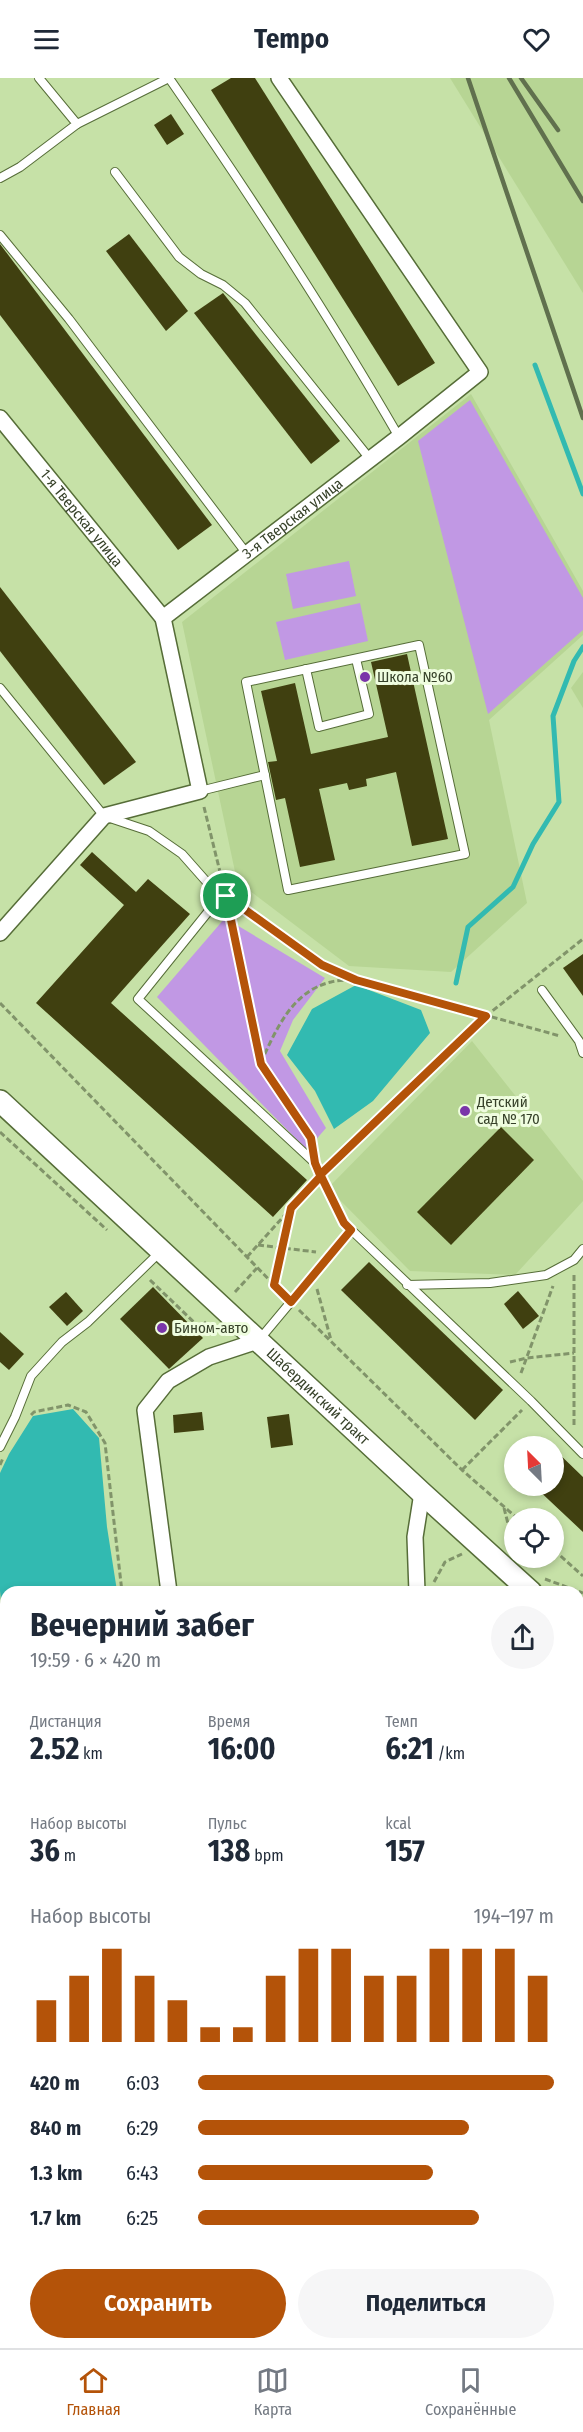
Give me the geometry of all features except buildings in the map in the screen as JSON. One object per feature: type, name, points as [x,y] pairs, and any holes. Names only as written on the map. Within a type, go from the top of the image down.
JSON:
[{"type":"main road","name":"Шабердинский тракт","points":[[0,1101],[524,1586]]},
{"type":"street","name":"3-я Тверская улица","points":[[163,618],[480,372],[279,78]]},
{"type":"street","name":"1-я Тверская улица","points":[[0,418],[163,618]]},
{"type":"street","points":[[1,931],[104,816],[200,791],[163,618]]},
{"type":"street","points":[[168,1586],[145,1410],[168,1381],[209,1357],[258,1341]]},
{"type":"street","points":[[417,1586],[415,1537],[422,1493]]},
{"type":"lane","points":[[39,78],[77,124]]},
{"type":"lane","points":[[0,178],[20,167],[77,124],[169,78],[227,161],[305,282],[399,437]]},
{"type":"lane","points":[[115,172],[179,257],[201,274],[223,285],[245,303],[370,459]]},
{"type":"lane","points":[[0,235],[69,319],[247,554]]},
{"type":"lane","points":[[419,645],[465,854],[288,890],[246,682],[306,669],[419,645]]},
{"type":"lane","points":[[306,669],[319,726],[369,714],[356,659]]},
{"type":"lane","points":[[0,688],[104,816],[149,831],[182,854],[223,896],[138,999],[315,1163],[344,1223],[531,1401],[583,1454]]},
{"type":"lane","points":[[200,791],[265,775]]},
{"type":"lane","points":[[542,990],[579,1041],[583,1053]]},
{"type":"lane","points":[[258,1341],[351,1230]]},
{"type":"lane","points":[[407,1285],[490,1283],[546,1275],[574,1260],[583,1249]]},
{"type":"lane","points":[[0,1447],[31,1376],[62,1342],[88,1322],[162,1251]]},
{"type":"path","points":[[200,791],[261,1064],[311,1138],[315,1163]]},
{"type":"path","points":[[223,896],[322,965],[356,980],[579,1041]]},
{"type":"path","points":[[247,1257],[321,1176],[486,1016],[583,939]]},
{"type":"path","points":[[261,1064],[287,1013],[301,997],[330,982],[356,980]]},
{"type":"path","points":[[0,1003],[291,1302],[462,1470],[505,1508]]},
{"type":"path","points":[[0,1132],[112,1234]]},
{"type":"path","points":[[274,1285],[291,1208]]},
{"type":"path","points":[[258,1245],[331,1254]]},
{"type":"path","points":[[573,1445],[574,1260]]},
{"type":"path","points":[[516,1387],[560,1268]]},
{"type":"path","points":[[313,1275],[332,1342]]},
{"type":"path","points":[[493,1366],[527,1358],[574,1353]]},
{"type":"path","points":[[462,1470],[531,1401]]},
{"type":"path","points":[[28,1417],[34,1412],[68,1406],[86,1412],[105,1443],[121,1586]]},
{"type":"path","points":[[0,1465],[4,1456]]},
{"type":"path","points":[[564,1559],[583,1576]]},
{"type":"shaded area","points":[[450,78],[583,78],[583,293]]},
{"type":"shaded area","name":"Школа №60","points":[[471,394],[583,591],[583,635],[489,720],[527,903],[451,972],[349,966],[237,881],[182,622]]},
{"type":"shaded area","points":[[470,400],[583,598],[583,630],[488,714],[418,441]]},
{"type":"shaded area","points":[[349,561],[356,596],[293,609],[286,574]]},
{"type":"shaded area","points":[[360,603],[368,641],[285,660],[276,622]]},
{"type":"shaded area","points":[[583,672],[583,708],[571,688]]},
{"type":"shaded area","points":[[225,918],[325,978],[293,1020],[280,1051],[326,1128],[307,1150],[157,997]]},
{"type":"shaded area","name":"Детский сад № 170","points":[[472,1041],[583,1181],[583,1201],[515,1275],[410,1271],[328,1188]]},
{"type":"water","points":[[356,985],[421,1010],[430,1033],[373,1101],[334,1129],[315,1091],[287,1055],[312,1009]]},
{"type":"water","points":[[73,1409],[99,1438],[107,1527],[116,1586],[0,1586],[0,1473],[33,1416]]},
{"type":"waterway","points":[[535,365],[583,494]]},
{"type":"waterway","points":[[456,983],[468,927],[513,887],[533,844],[559,802],[553,716],[574,661],[583,647]]},
{"type":"railway","points":[[468,78],[583,418]]},
{"type":"railway","points":[[509,78],[583,201]]},
{"type":"railway","points":[[521,78],[558,130]]},
{"type":"place","name":"Школа №60","points":[[365,677]]},
{"type":"place","name":"Детский сад № 170","points":[[465,1111]]},
{"type":"place","name":"Бином-авто","points":[[162,1328]]},
{"type":"route","points":[[226,896],[261,1064],[311,1138],[315,1163],[320,1175],[321,1176],[291,1208],[274,1285],[291,1302],[351,1230],[344,1223],[321,1176],[320,1175],[486,1016],[356,980],[322,965],[226,896]]}]
